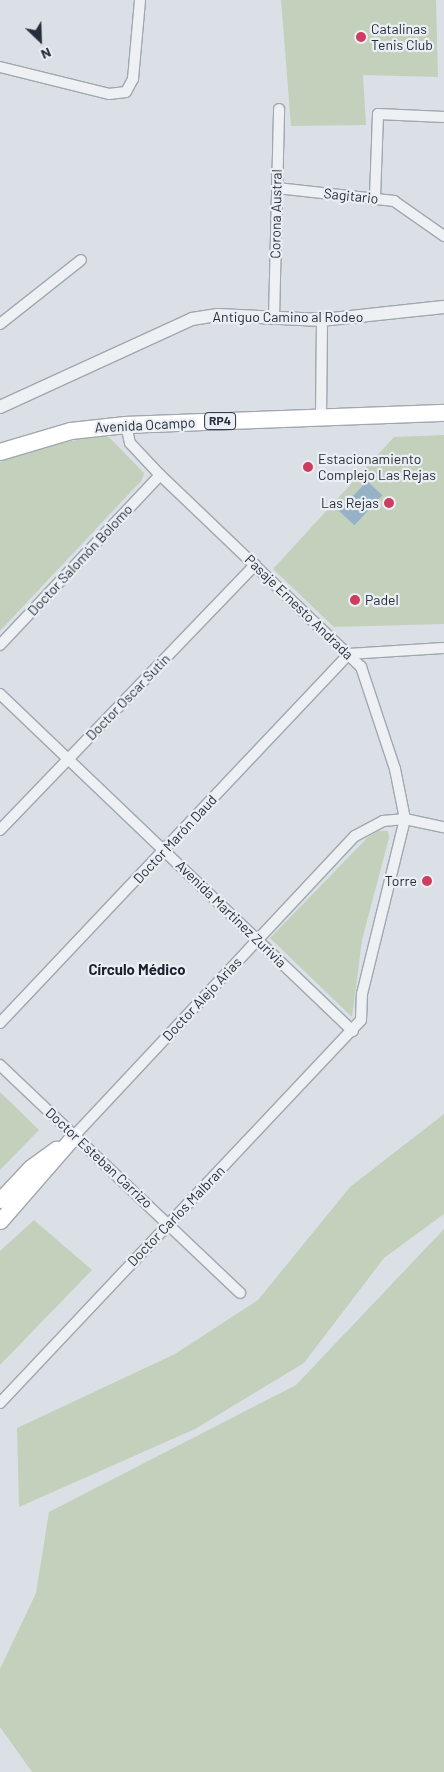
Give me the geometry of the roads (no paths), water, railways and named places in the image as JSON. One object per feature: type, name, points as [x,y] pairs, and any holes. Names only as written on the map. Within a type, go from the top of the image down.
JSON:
[{"type":"main road","name":"Avenida Ocampo","points":[[0,452],[71,430],[126,425],[444,413]]},
{"type":"main road","points":[[0,1200],[31,1167],[74,1136]]},
{"type":"main road","points":[[0,1221],[74,1136]]},
{"type":"street","points":[[0,67],[109,94],[126,92],[133,79],[140,0]]},
{"type":"street","name":"Corona Austral","points":[[274,318],[279,109]]},
{"type":"street","points":[[375,197],[378,114],[444,117]]},
{"type":"street","name":"Sagitario","points":[[276,188],[375,197],[394,201],[444,236]]},
{"type":"street","points":[[0,324],[82,260]]},
{"type":"street","name":"Antiguo Camino al Rodeo","points":[[0,407],[192,319],[218,315],[322,320],[444,307]]},
{"type":"street","points":[[321,417],[322,320]]},
{"type":"street","name":"Pasaje Ernesto Andrada","points":[[126,425],[130,443],[160,476],[362,667],[395,769],[405,818],[362,994],[361,1020],[353,1031]]},
{"type":"street","name":"Doctor Salomón Bolomo","points":[[0,645],[160,476]]},
{"type":"street","name":"Doctor Oscar Sutin","points":[[0,830],[255,565]]},
{"type":"street","points":[[350,654],[444,648]]},
{"type":"street","name":"Doctor Marón Daud","points":[[0,1023],[350,654]]},
{"type":"street","name":"Avenida Martinez Zurivia","points":[[0,694],[353,1031]]},
{"type":"street","points":[[405,818],[444,827]]},
{"type":"street","name":"Doctor Alejo Arias","points":[[74,1136],[355,836],[383,821],[405,818]]},
{"type":"street","name":"Doctor Carlos Malbran","points":[[0,1403],[353,1031]]},
{"type":"street","name":"Doctor Esteban Carrizo","points":[[0,1065],[169,1223],[240,1293]]},
{"type":"water","points":[[367,481],[382,495],[354,525],[339,511]]},
{"type":"place","name":"Catalinas Tenis Club","points":[[361,37]]},
{"type":"place","name":"Estacionamiento Complejo Las Rejas","points":[[308,467]]},
{"type":"place","name":"Las Rejas","points":[[389,503]]},
{"type":"place","name":"Padel","points":[[355,600]]},
{"type":"place","name":"Torre","points":[[427,881]]},
{"type":"district","name":"Círculo Médico","points":[[137,970]]}]
